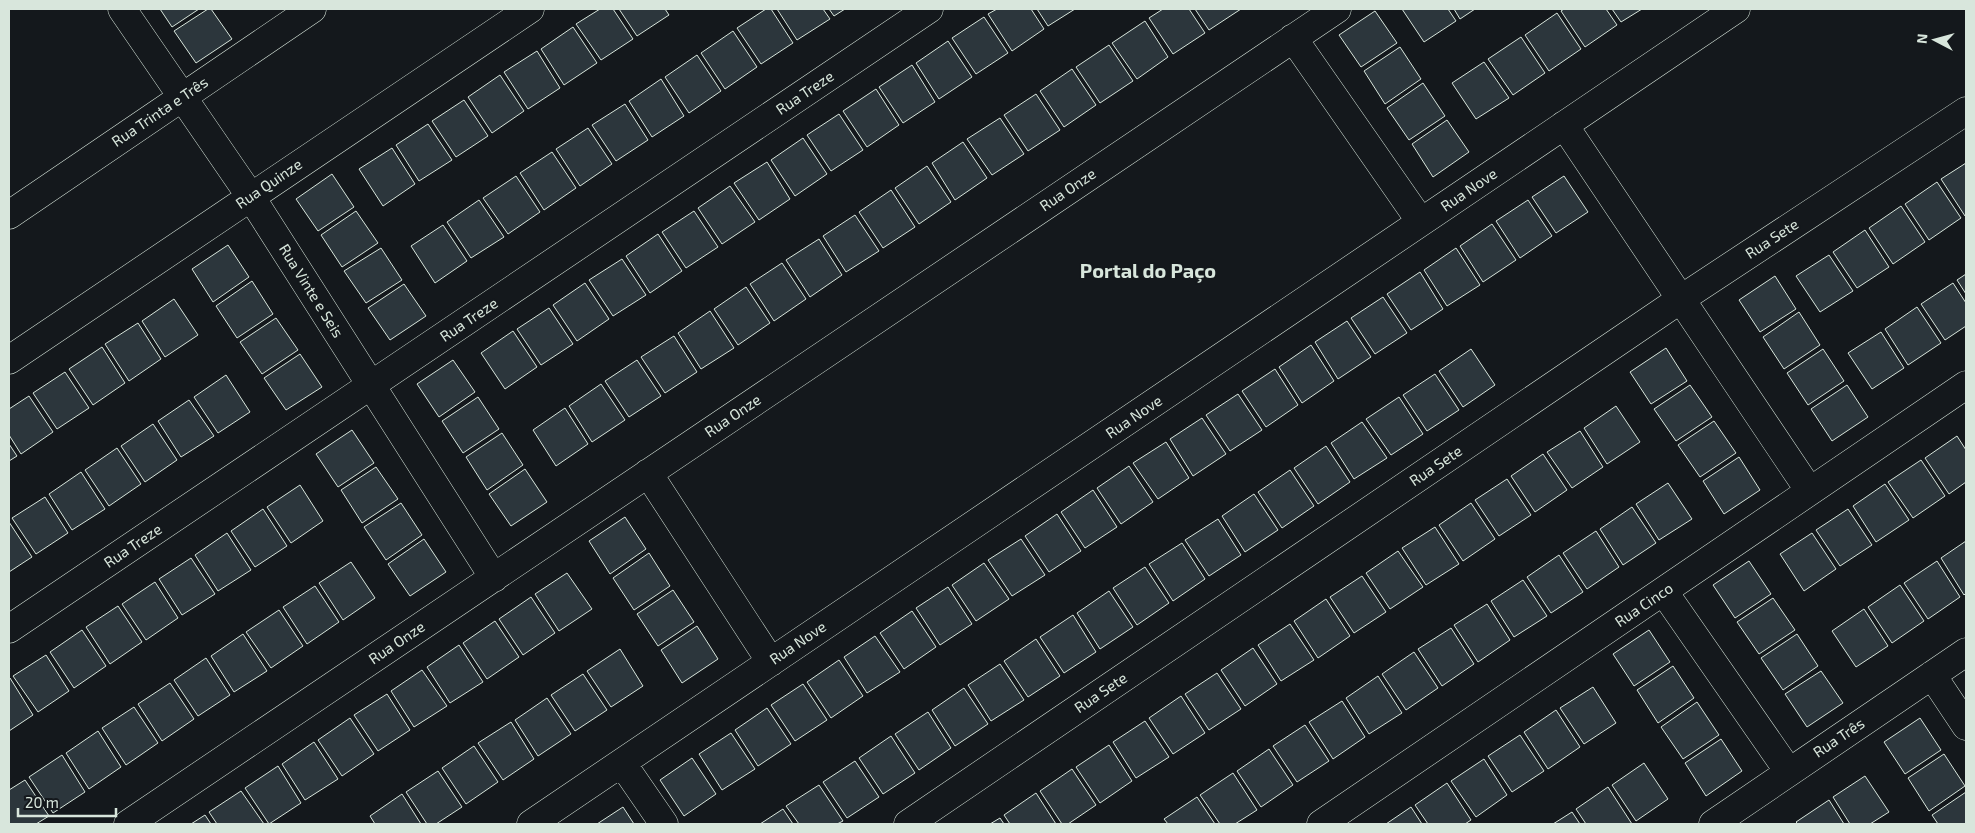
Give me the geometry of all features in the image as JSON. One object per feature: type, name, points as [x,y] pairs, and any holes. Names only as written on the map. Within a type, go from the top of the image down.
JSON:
[{"type":"street","name":"Rua Vinte e Seis","points":[[122,9],[251,197],[494,578]]},
{"type":"street","name":"Rua Trinta e Três","points":[[9,215],[312,9]]},
{"type":"street","name":"Rua Quinze","points":[[9,360],[530,9]]},
{"type":"street","name":"Rua Treze","points":[[9,629],[929,9]]},
{"type":"street","name":"Rua Onze","points":[[128,824],[1337,9]]},
{"type":"street","name":"Rua Nove","points":[[531,824],[1736,9]]},
{"type":"street","points":[[1293,38],[1421,222]]},
{"type":"street","name":"Rua Sete","points":[[908,824],[1681,299],[1966,111]]},
{"type":"street","points":[[1564,125],[1810,490]]},
{"type":"street","name":"Rua Cinco","points":[[1321,824],[1966,385]]},
{"type":"street","points":[[648,474],[771,662]]},
{"type":"street","points":[[1664,592],[1789,772]]},
{"type":"street","name":"Rua Três","points":[[1713,824],[1966,652]]},
{"type":"street","points":[[1932,675],[1966,726]]},
{"type":"street","points":[[622,763],[664,824]]},
{"type":"building","points":[[160,9],[199,9],[172,27]]},
{"type":"building","points":[[208,9],[211,9],[232,39],[196,63],[174,31]]},
{"type":"building","points":[[600,9],[613,9],[633,39],[601,60],[576,24]]},
{"type":"building","points":[[619,9],[665,9],[669,15],[637,36]]},
{"type":"building","points":[[766,9],[771,9],[793,43],[761,64],[737,28]]},
{"type":"building","points":[[777,9],[823,9],[830,19],[797,40]]},
{"type":"building","points":[[829,9],[845,9],[834,16]]},
{"type":"building","points":[[997,9],[1031,9],[1044,29],[1012,51],[988,14]]},
{"type":"building","points":[[1037,9],[1075,9],[1048,26]]},
{"type":"building","points":[[1163,9],[1189,9],[1205,33],[1173,54],[1149,18]]},
{"type":"building","points":[[1195,9],[1241,9],[1209,30]]},
{"type":"building","points":[[1402,9],[1448,9],[1456,21],[1424,42]]},
{"type":"building","points":[[1454,9],[1475,9],[1460,19]]},
{"type":"building","points":[[1564,9],[1606,9],[1617,25],[1585,47],[1561,11]]},
{"type":"building","points":[[1612,9],[1642,9],[1621,22]]},
{"type":"building","points":[[1375,11],[1397,43],[1361,67],[1339,35]]},
{"type":"building","points":[[1557,13],[1581,49],[1549,71],[1525,35]]},
{"type":"building","points":[[984,17],[1008,53],[976,74],[952,38]]},
{"type":"building","points":[[1145,21],[1168,57],[1137,79],[1112,43]]},
{"type":"building","points":[[573,27],[597,63],[564,85],[541,49]]},
{"type":"building","points":[[733,31],[757,67],[725,89],[701,53]]},
{"type":"building","points":[[1521,37],[1545,73],[1513,95],[1488,59]]},
{"type":"building","points":[[948,41],[972,77],[939,99],[916,63]]},
{"type":"building","points":[[1109,45],[1133,81],[1100,103],[1076,67]]},
{"type":"building","points":[[1400,47],[1421,79],[1385,104],[1364,71]]},
{"type":"building","points":[[537,51],[560,88],[528,109],[504,72]]},
{"type":"building","points":[[697,55],[721,91],[689,113],[665,77]]},
{"type":"building","points":[[1484,62],[1509,98],[1476,119],[1452,83]]},
{"type":"building","points":[[912,65],[935,102],[903,123],[879,87]]},
{"type":"building","points":[[1072,69],[1096,105],[1064,127],[1040,91]]},
{"type":"building","points":[[500,75],[524,111],[492,133],[468,97]]},
{"type":"building","points":[[661,79],[684,116],[652,137],[629,101]]},
{"type":"building","points":[[1423,83],[1445,116],[1409,140],[1387,108]]},
{"type":"building","points":[[876,89],[899,125],[867,147],[843,111]]},
{"type":"building","points":[[1036,94],[1060,130],[1028,151],[1004,115]]},
{"type":"building","points":[[464,100],[488,136],[456,157],[432,121]]},
{"type":"building","points":[[625,104],[648,140],[616,161],[592,125]]},
{"type":"building","points":[[839,114],[863,150],[831,171],[807,135]]},
{"type":"building","points":[[1000,118],[1024,154],[992,175],[967,139]]},
{"type":"building","points":[[1447,120],[1469,152],[1433,177],[1412,144]]},
{"type":"building","points":[[428,124],[452,160],[419,181],[396,145]]},
{"type":"building","points":[[588,128],[612,164],[580,186],[556,149]]},
{"type":"building","points":[[803,138],[827,174],[795,196],[771,160]]},
{"type":"building","points":[[963,142],[987,178],[955,200],[932,163]]},
{"type":"building","points":[[392,148],[415,184],[383,206],[359,169]]},
{"type":"building","points":[[552,152],[576,188],[544,210],[520,173]]},
{"type":"building","points":[[767,162],[790,199],[759,220],[734,183]]},
{"type":"building","points":[[1966,163],[1966,215],[1965,216],[1941,179]]},
{"type":"building","points":[[927,166],[951,202],[919,224],[895,188]]},
{"type":"building","points":[[332,174],[354,207],[318,231],[296,199]]},
{"type":"building","points":[[516,176],[540,212],[508,234],[483,198]]},
{"type":"building","points":[[1564,176],[1588,212],[1556,233],[1532,197]]},
{"type":"building","points":[[1937,182],[1961,218],[1929,240],[1905,204]]},
{"type":"building","points":[[730,186],[755,222],[722,244],[698,208]]},
{"type":"building","points":[[891,190],[915,227],[883,248],[859,212]]},
{"type":"building","points":[[479,200],[504,237],[471,258],[447,222]]},
{"type":"building","points":[[1528,200],[1552,236],[1520,258],[1496,221]]},
{"type":"building","points":[[1901,206],[1925,242],[1893,264],[1869,228]]},
{"type":"building","points":[[356,211],[378,243],[342,267],[321,235]]},
{"type":"building","points":[[694,211],[718,247],[686,268],[662,232]]},
{"type":"building","points":[[855,215],[879,251],[846,272],[823,236]]},
{"type":"building","points":[[1492,224],[1516,260],[1483,282],[1460,246]]},
{"type":"building","points":[[443,225],[467,261],[435,283],[411,246]]},
{"type":"building","points":[[1865,230],[1889,267],[1857,288],[1833,252]]},
{"type":"building","points":[[658,234],[682,271],[650,293],[626,256]]},
{"type":"building","points":[[819,239],[842,275],[810,297],[786,260]]},
{"type":"building","points":[[228,245],[249,277],[213,302],[192,269]]},
{"type":"building","points":[[381,248],[402,280],[366,303],[344,271]]},
{"type":"building","points":[[1456,248],[1480,285],[1447,306],[1424,270]]},
{"type":"building","points":[[1829,255],[1853,291],[1820,312],[1796,276]]},
{"type":"building","points":[[622,259],[646,295],[613,316],[589,280]]},
{"type":"building","points":[[782,263],[806,299],[774,321],[750,284]]},
{"type":"building","points":[[1420,272],[1443,309],[1411,330],[1387,294]]},
{"type":"building","points":[[1966,274],[1966,294],[1957,280]]},
{"type":"building","points":[[1775,276],[1796,309],[1760,332],[1739,300]]},
{"type":"building","points":[[252,281],[273,314],[237,338],[216,306]]},
{"type":"building","points":[[585,283],[609,319],[577,341],[553,305]]},
{"type":"building","points":[[1953,283],[1966,303],[1966,326],[1945,340],[1921,304]]},
{"type":"building","points":[[404,284],[426,316],[390,340],[368,308]]},
{"type":"building","points":[[746,287],[770,323],[738,345],[714,309]]},
{"type":"building","points":[[1383,297],[1407,333],[1375,354],[1351,318]]},
{"type":"building","points":[[174,299],[198,335],[165,357],[142,321]]},
{"type":"building","points":[[1917,307],[1941,343],[1908,365],[1885,329]]},
{"type":"building","points":[[549,308],[573,344],[541,365],[517,329]]},
{"type":"building","points":[[710,311],[734,348],[701,369],[678,333]]},
{"type":"building","points":[[1799,312],[1820,345],[1784,369],[1763,337]]},
{"type":"building","points":[[276,318],[298,350],[262,374],[240,342]]},
{"type":"building","points":[[1347,321],[1371,357],[1338,379],[1315,342]]},
{"type":"building","points":[[138,323],[161,359],[129,381],[105,344]]},
{"type":"building","points":[[513,331],[537,367],[505,389],[481,353]]},
{"type":"building","points":[[1881,332],[1904,368],[1872,389],[1848,353]]},
{"type":"building","points":[[674,336],[697,372],[665,393],[641,357]]},
{"type":"building","points":[[1311,345],[1334,381],[1302,403],[1279,367]]},
{"type":"building","points":[[102,347],[125,383],[93,405],[69,369]]},
{"type":"building","points":[[1666,348],[1687,381],[1651,404],[1630,372]]},
{"type":"building","points":[[1471,349],[1495,385],[1463,407],[1439,371]]},
{"type":"building","points":[[1823,349],[1844,381],[1808,405],[1787,373]]},
{"type":"building","points":[[300,354],[322,387],[286,410],[264,378]]},
{"type":"building","points":[[453,360],[475,392],[439,417],[417,384]]},
{"type":"building","points":[[637,360],[661,396],[629,417],[605,381]]},
{"type":"building","points":[[1275,369],[1298,405],[1266,427],[1242,391]]},
{"type":"building","points":[[65,372],[89,408],[57,429],[33,393]]},
{"type":"building","points":[[1435,374],[1459,410],[1427,431],[1403,395]]},
{"type":"building","points":[[226,375],[250,412],[218,433],[194,397]]},
{"type":"building","points":[[601,384],[625,420],[592,442],[569,406]]},
{"type":"building","points":[[1690,385],[1712,417],[1676,441],[1654,409]]},
{"type":"building","points":[[1847,385],[1868,417],[1832,441],[1811,409]]},
{"type":"building","points":[[1238,394],[1262,430],[1230,451],[1206,415]]},
{"type":"building","points":[[29,396],[53,432],[21,454],[9,435],[9,409]]},
{"type":"building","points":[[478,397],[499,429],[463,453],[442,421]]},
{"type":"building","points":[[1399,397],[1423,434],[1391,455],[1366,419]]},
{"type":"building","points":[[189,400],[214,436],[181,457],[158,421]]},
{"type":"building","points":[[1616,406],[1640,442],[1607,464],[1584,428]]},
{"type":"building","points":[[565,408],[588,444],[556,466],[533,430]]},
{"type":"building","points":[[1202,418],[1226,454],[1193,476],[1170,439]]},
{"type":"building","points":[[1714,421],[1736,453],[1700,477],[1678,445]]},
{"type":"building","points":[[1362,422],[1387,458],[1354,479],[1331,443]]},
{"type":"building","points":[[153,424],[177,460],[145,482],[121,446]]},
{"type":"building","points":[[352,430],[374,463],[338,487],[316,454]]},
{"type":"building","points":[[1580,431],[1603,467],[1572,488],[1547,452]]},
{"type":"building","points":[[502,433],[523,465],[487,490],[466,457]]},
{"type":"building","points":[[1957,436],[1966,450],[1966,482],[1949,494],[1925,458]]},
{"type":"building","points":[[1166,442],[1189,478],[1158,499],[1133,463]]},
{"type":"building","points":[[9,444],[17,456],[9,461]]},
{"type":"building","points":[[1326,446],[1350,482],[1318,504],[1294,468]]},
{"type":"building","points":[[117,448],[141,484],[109,506],[85,470]]},
{"type":"building","points":[[1543,454],[1567,490],[1535,512],[1511,476]]},
{"type":"building","points":[[1739,457],[1760,490],[1724,514],[1703,481]]},
{"type":"building","points":[[1921,460],[1945,496],[1913,518],[1888,482]]},
{"type":"building","points":[[1129,466],[1153,502],[1121,524],[1097,488]]},
{"type":"building","points":[[376,467],[398,499],[362,523],[341,490]]},
{"type":"building","points":[[525,469],[547,502],[511,526],[489,494]]},
{"type":"building","points":[[1290,470],[1314,506],[1282,528],[1258,492]]},
{"type":"building","points":[[81,472],[105,509],[72,530],[49,494]]},
{"type":"building","points":[[1507,479],[1531,515],[1499,536],[1475,500]]},
{"type":"building","points":[[1668,483],[1692,519],[1659,540],[1636,504]]},
{"type":"building","points":[[1885,484],[1909,520],[1876,542],[1853,506]]},
{"type":"building","points":[[300,485],[323,521],[291,543],[267,507]]},
{"type":"building","points":[[1093,490],[1117,527],[1085,548],[1061,512]]},
{"type":"building","points":[[1254,494],[1278,530],[1245,552],[1222,516]]},
{"type":"building","points":[[45,497],[68,533],[36,554],[12,518]]},
{"type":"building","points":[[401,503],[422,535],[386,560],[364,527]]},
{"type":"building","points":[[1471,503],[1495,539],[1463,561],[1439,525]]},
{"type":"building","points":[[1632,507],[1656,543],[1623,565],[1600,529]]},
{"type":"building","points":[[263,509],[287,546],[255,567],[231,531]]},
{"type":"building","points":[[1848,509],[1872,545],[1840,566],[1816,530]]},
{"type":"building","points":[[1057,514],[1081,551],[1049,572],[1025,536]]},
{"type":"building","points":[[625,517],[646,549],[610,574],[589,541]]},
{"type":"building","points":[[1218,519],[1241,555],[1209,576],[1185,540]]},
{"type":"building","points":[[9,522],[32,557],[9,572]]},
{"type":"building","points":[[1435,527],[1459,564],[1426,585],[1402,548]]},
{"type":"building","points":[[1596,531],[1619,567],[1587,589],[1563,553]]},
{"type":"building","points":[[227,533],[251,570],[218,591],[195,555]]},
{"type":"building","points":[[1812,533],[1836,569],[1804,591],[1780,554]]},
{"type":"building","points":[[424,539],[446,572],[410,596],[388,564]]},
{"type":"building","points":[[1021,539],[1045,575],[1012,596],[988,560]]},
{"type":"building","points":[[1966,541],[1966,593],[1964,595],[1941,558]]},
{"type":"building","points":[[1182,543],[1205,579],[1173,601],[1149,564]]},
{"type":"building","points":[[1398,551],[1423,587],[1390,609],[1366,573]]},
{"type":"building","points":[[649,553],[670,586],[634,610],[613,578]]},
{"type":"building","points":[[1559,555],[1583,592],[1551,613],[1527,577]]},
{"type":"building","points":[[191,558],[215,594],[182,615],[159,579]]},
{"type":"building","points":[[1749,561],[1771,594],[1735,618],[1713,585]]},
{"type":"building","points":[[1937,561],[1960,597],[1928,619],[1904,583]]},
{"type":"building","points":[[351,562],[375,598],[343,620],[319,583]]},
{"type":"building","points":[[984,563],[1009,599],[976,621],[952,585]]},
{"type":"building","points":[[1145,567],[1169,603],[1137,625],[1113,588]]},
{"type":"building","points":[[567,573],[592,609],[559,631],[535,594]]},
{"type":"building","points":[[1362,576],[1386,612],[1354,633],[1330,597]]},
{"type":"building","points":[[1523,580],[1547,616],[1514,637],[1491,601]]},
{"type":"building","points":[[155,582],[178,618],[146,640],[122,604]]},
{"type":"building","points":[[1900,585],[1924,621],[1892,643],[1868,607]]},
{"type":"building","points":[[315,586],[339,622],[307,644],[283,607]]},
{"type":"building","points":[[948,587],[972,624],[940,645],[916,608]]},
{"type":"building","points":[[673,590],[694,622],[658,646],[637,614]]},
{"type":"building","points":[[1109,591],[1133,627],[1100,649],[1077,613]]},
{"type":"building","points":[[531,597],[555,633],[523,655],[499,619]]},
{"type":"building","points":[[1773,598],[1795,630],[1759,654],[1737,622]]},
{"type":"building","points":[[1326,599],[1350,636],[1318,658],[1294,621]]},
{"type":"building","points":[[1487,604],[1510,640],[1478,662],[1454,625]]},
{"type":"building","points":[[118,606],[142,642],[110,664],[86,627]]},
{"type":"building","points":[[1864,609],[1888,646],[1856,667],[1832,631]]},
{"type":"building","points":[[279,610],[303,646],[271,668],[246,632]]},
{"type":"building","points":[[912,611],[936,647],[904,669],[880,633]]},
{"type":"building","points":[[1073,615],[1096,652],[1064,673],[1040,637]]},
{"type":"building","points":[[495,621],[519,657],[487,679],[463,643]]},
{"type":"building","points":[[1290,624],[1314,660],[1281,681],[1258,645]]},
{"type":"building","points":[[697,626],[718,659],[682,683],[661,650]]},
{"type":"building","points":[[1451,628],[1474,664],[1442,686],[1418,649]]},
{"type":"building","points":[[82,630],[106,666],[74,688],[50,652]]},
{"type":"building","points":[[1649,630],[1670,662],[1634,686],[1613,654]]},
{"type":"building","points":[[243,634],[267,671],[234,692],[211,656]]},
{"type":"building","points":[[1797,634],[1818,666],[1783,690],[1761,658]]},
{"type":"building","points":[[875,636],[900,672],[867,693],[844,657]]},
{"type":"building","points":[[1036,639],[1060,676],[1028,697],[1004,661]]},
{"type":"building","points":[[459,645],[483,682],[450,703],[427,667]]},
{"type":"building","points":[[1253,648],[1277,684],[1245,706],[1221,670]]},
{"type":"building","points":[[620,649],[643,686],[611,707],[587,671]]},
{"type":"building","points":[[1414,652],[1438,688],[1406,710],[1382,674]]},
{"type":"building","points":[[46,655],[69,691],[38,712],[13,676]]},
{"type":"building","points":[[206,658],[230,695],[198,716],[174,680]]},
{"type":"building","points":[[839,660],[863,696],[831,718],[807,682]]},
{"type":"building","points":[[1000,664],[1024,700],[991,721],[968,685]]},
{"type":"building","points":[[1673,666],[1694,698],[1658,723],[1637,690]]},
{"type":"building","points":[[422,670],[447,706],[414,727],[391,691]]},
{"type":"building","points":[[1821,671],[1843,703],[1807,727],[1785,694]]},
{"type":"building","points":[[1217,673],[1241,709],[1209,730],[1185,694]]},
{"type":"building","points":[[583,674],[607,710],[575,731],[551,695]]},
{"type":"building","points":[[1378,676],[1402,713],[1369,734],[1346,698]]},
{"type":"building","points":[[9,679],[33,715],[9,731]]},
{"type":"building","points":[[170,683],[194,719],[162,741],[138,704]]},
{"type":"building","points":[[803,684],[827,720],[795,741],[771,705]]},
{"type":"building","points":[[1593,687],[1616,723],[1584,744],[1560,708]]},
{"type":"building","points":[[964,688],[988,724],[955,746],[932,710]]},
{"type":"building","points":[[387,694],[410,730],[378,751],[354,715]]},
{"type":"building","points":[[1181,696],[1205,733],[1173,754],[1149,718]]},
{"type":"building","points":[[547,698],[571,734],[538,756],[515,720]]},
{"type":"building","points":[[1342,701],[1365,737],[1333,759],[1309,722]]},
{"type":"building","points":[[1697,702],[1719,735],[1683,759],[1661,727]]},
{"type":"building","points":[[134,707],[158,743],[126,765],[102,728]]},
{"type":"building","points":[[767,708],[791,744],[758,766],[735,730]]},
{"type":"building","points":[[1556,710],[1580,747],[1548,769],[1524,732]]},
{"type":"building","points":[[928,712],[951,748],[919,770],[895,734]]},
{"type":"building","points":[[350,718],[374,754],[342,776],[318,740]]},
{"type":"building","points":[[1920,718],[1941,750],[1905,774],[1884,742]]},
{"type":"building","points":[[1145,721],[1169,757],[1136,778],[1113,742]]},
{"type":"building","points":[[511,722],[534,759],[503,780],[478,743]]},
{"type":"building","points":[[1305,725],[1329,761],[1297,782],[1273,746]]},
{"type":"building","points":[[98,731],[121,767],[89,789],[66,753]]},
{"type":"building","points":[[731,733],[755,769],[722,790],[699,754]]},
{"type":"building","points":[[1520,735],[1544,771],[1512,792],[1488,756]]},
{"type":"building","points":[[891,736],[915,773],[883,794],[859,758]]},
{"type":"building","points":[[1721,739],[1742,771],[1706,796],[1685,763]]},
{"type":"building","points":[[314,742],[338,779],[305,800],[282,764]]},
{"type":"building","points":[[1109,745],[1132,781],[1100,803],[1076,767]]},
{"type":"building","points":[[474,746],[498,782],[466,804],[442,768]]},
{"type":"building","points":[[1269,749],[1293,785],[1261,807],[1237,771]]},
{"type":"building","points":[[1944,754],[1965,786],[1929,811],[1908,778]]},
{"type":"building","points":[[62,755],[85,792],[53,813],[29,777]]},
{"type":"building","points":[[692,758],[716,794],[684,816],[660,780]]},
{"type":"building","points":[[1484,759],[1507,795],[1476,817],[1451,781]]},
{"type":"building","points":[[855,761],[879,797],[847,818],[823,782]]},
{"type":"building","points":[[1644,763],[1668,799],[1636,821],[1612,785]]},
{"type":"building","points":[[278,766],[301,803],[269,824],[245,788]]},
{"type":"building","points":[[1072,769],[1096,805],[1068,824],[1062,824],[1040,791]]},
{"type":"building","points":[[438,771],[462,807],[436,824],[427,824],[406,792]]},
{"type":"building","points":[[1233,773],[1257,810],[1235,824],[1220,824],[1200,795]]},
{"type":"building","points":[[1865,776],[1889,812],[1870,824],[1850,824],[1833,797]]},
{"type":"building","points":[[25,780],[49,816],[36,824],[9,824],[9,790]]},
{"type":"building","points":[[1447,783],[1471,820],[1465,824],[1428,824],[1415,805]]},
{"type":"building","points":[[819,785],[843,821],[837,824],[799,824],[786,806]]},
{"type":"building","points":[[1608,787],[1632,824],[1586,824],[1576,809]]},
{"type":"building","points":[[241,791],[264,824],[217,824],[209,812]]},
{"type":"building","points":[[1966,792],[1966,824],[1938,824],[1932,815]]},
{"type":"building","points":[[1036,793],[1056,824],[1010,824],[1004,815]]},
{"type":"building","points":[[402,794],[421,824],[375,824],[370,816]]},
{"type":"building","points":[[1197,797],[1215,824],[1168,824],[1164,819]]},
{"type":"building","points":[[1829,800],[1844,824],[1798,824],[1796,822]]},
{"type":"building","points":[[623,807],[634,824],[597,824]]},
{"type":"building","points":[[1411,807],[1422,824],[1386,824]]},
{"type":"building","points":[[783,809],[793,824],[760,824]]},
{"type":"building","points":[[1572,812],[1580,824],[1553,824]]},
{"type":"building","points":[[205,815],[211,824],[191,824]]},
{"type":"building","points":[[1000,818],[1004,824],[990,824]]},
{"type":"district","name":"Portal do Paço","points":[[1148,271]]}]
